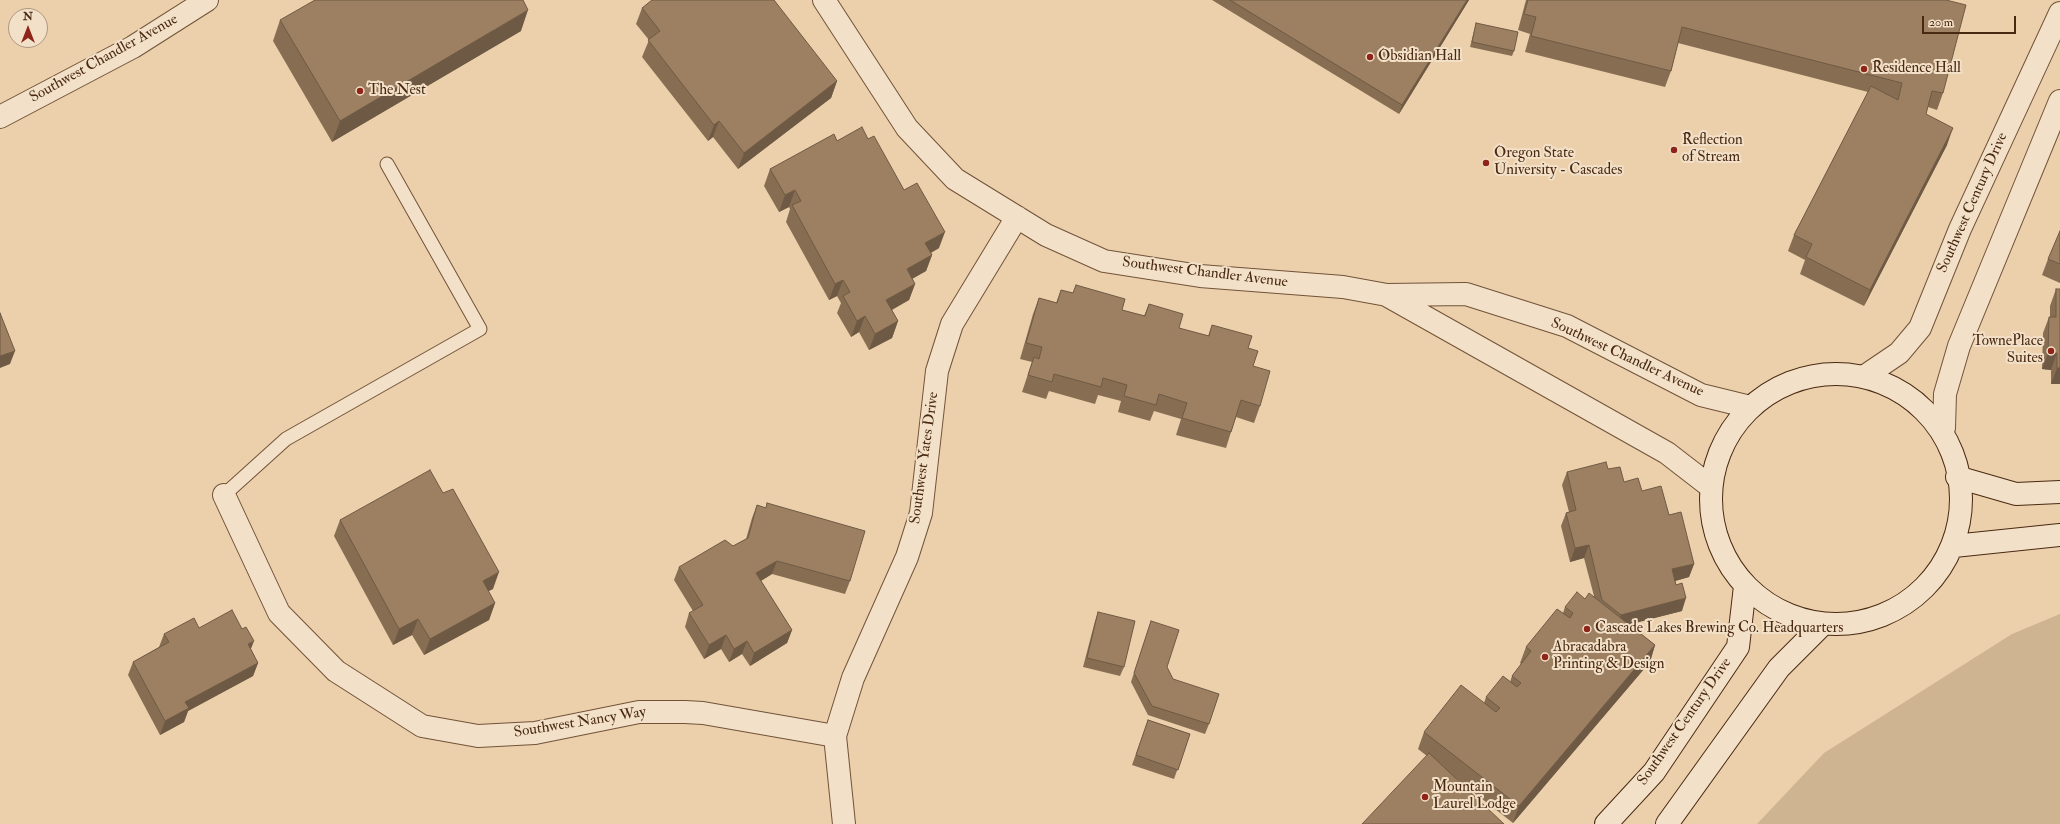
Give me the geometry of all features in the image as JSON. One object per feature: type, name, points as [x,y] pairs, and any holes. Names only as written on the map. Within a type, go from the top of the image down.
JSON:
[{"type":"street","name":"Southwest Chandler Avenue","points":[[0,117],[133,47],[207,0]]},
{"type":"street","name":"Southwest Chandler Avenue","points":[[824,0],[907,128],[955,179],[1046,235],[1104,261],[1200,276],[1343,287],[1387,295],[1466,294],[1567,326],[1701,395],[1750,407]]},
{"type":"street","name":"Southwest Century Drive","points":[[1865,376],[1899,353],[1920,328],[1960,229],[2060,13]]},
{"type":"street","points":[[1944,428],[1902,391],[1865,376],[1824,374],[1784,384],[1750,407],[1731,430],[1718,458],[1711,487],[1713,525],[1727,561],[1745,586],[1784,613],[1824,624],[1864,621],[1902,607],[1933,580],[1954,546],[1958,510],[1957,477],[1952,447],[1944,428],[1944,394],[1959,346],[2060,101]]},
{"type":"street","name":"Southwest Yates Drive","points":[[844,824],[835,736],[853,678],[907,557],[921,513],[937,371],[952,324],[1018,217]]},
{"type":"street","name":"Southwest Chandler Avenue","points":[[1387,295],[1667,452],[1711,487]]},
{"type":"street","points":[[1957,477],[2016,494],[2060,492]]},
{"type":"street","name":"Southwest Nancy Way","points":[[224,495],[279,613],[336,671],[422,726],[478,736],[535,733],[639,712],[685,712],[703,713],[835,736]]},
{"type":"street","points":[[1954,546],[2060,535]]},
{"type":"street","name":"Southwest Century Drive","points":[[1606,824],[1654,772],[1738,646],[1745,586]]},
{"type":"street","points":[[1667,824],[1779,668],[1824,624]]},
{"type":"lane","points":[[224,495],[286,439],[480,329],[387,164]]},
{"type":"shaded area","points":[[2060,614],[2060,824],[1757,824],[1824,753],[2012,634]]},
{"type":"building","name":"The Nest","points":[[315,0],[523,0],[528,10],[340,121],[280,20]]},
{"type":"building","points":[[652,0],[774,0],[837,81],[744,153],[719,121],[714,125],[648,40],[660,31],[642,8]]},
{"type":"building","name":"Obsidian Hall","points":[[1230,0],[1467,0],[1402,105]]},
{"type":"building","points":[[1528,0],[1946,0],[1966,5],[1943,93],[1932,91],[1926,114],[1953,128],[1870,290],[1806,257],[1812,244],[1794,235],[1871,86],[1898,100],[1902,83],[1682,27],[1671,71],[1531,36],[1536,17],[1524,14]]},
{"type":"building","points":[[1476,23],[1518,32],[1514,51],[1472,42]]},
{"type":"building","points":[[862,127],[868,139],[874,136],[904,190],[917,183],[945,232],[925,243],[932,255],[907,269],[915,284],[886,300],[898,321],[875,334],[865,316],[857,321],[843,296],[850,292],[843,280],[835,284],[792,205],[801,201],[795,190],[785,195],[770,169],[834,134],[837,141]]},
{"type":"building","points":[[2060,231],[2060,264],[2048,259]]},
{"type":"building","points":[[1076,285],[1125,299],[1122,310],[1145,316],[1149,304],[1183,314],[1179,328],[1209,336],[1212,325],[1252,336],[1248,348],[1258,351],[1253,366],[1270,371],[1260,406],[1241,400],[1231,432],[1182,418],[1187,403],[1159,394],[1156,405],[1124,396],[1127,385],[1103,378],[1101,387],[1054,374],[1052,382],[1028,375],[1034,357],[1039,359],[1042,347],[1026,343],[1039,298],[1057,303],[1061,290],[1073,293]]},
{"type":"building","points":[[2056,289],[2060,289],[2060,368],[2057,368],[2057,353],[2048,353],[2049,317],[2056,317]]},
{"type":"building","points":[[0,313],[15,351],[0,356]]},
{"type":"building","points":[[1606,462],[1608,469],[1620,467],[1624,482],[1638,478],[1642,491],[1661,486],[1669,515],[1681,512],[1694,564],[1672,569],[1676,585],[1682,583],[1686,598],[1621,615],[1602,600],[1589,545],[1575,548],[1566,513],[1576,510],[1567,472]]},
{"type":"building","points":[[430,470],[443,493],[453,489],[499,572],[483,581],[495,603],[430,639],[418,619],[399,629],[340,520]]},
{"type":"building","points":[[767,503],[865,531],[850,581],[777,561],[756,573],[792,630],[754,653],[747,641],[734,649],[726,635],[709,645],[689,613],[703,605],[679,567],[725,540],[733,546],[748,538],[757,505],[766,508]]},
{"type":"building","points":[[1577,592],[1585,599],[1589,593],[1655,645],[1519,806],[1424,732],[1461,685],[1496,712],[1500,708],[1486,697],[1503,676],[1517,687],[1521,683],[1512,676],[1531,651],[1526,647],[1557,609],[1570,618],[1573,613],[1565,607]]},
{"type":"building","points":[[232,610],[242,629],[246,627],[254,641],[248,644],[258,663],[185,702],[189,708],[165,721],[133,662],[169,642],[164,634],[194,618],[199,628]]},
{"type":"building","points":[[1098,612],[1135,621],[1124,667],[1087,658]]},
{"type":"building","points":[[1151,621],[1179,630],[1167,667],[1173,679],[1219,694],[1209,724],[1152,706],[1134,673]]},
{"type":"building","points":[[1148,720],[1190,734],[1178,770],[1136,755]]},
{"type":"building","name":"Mountain Laurel Lodge","points":[[1429,753],[1504,824],[1362,824]]},
{"type":"place","name":"Obsidian Hall","points":[[1370,57]]},
{"type":"place","name":"Residence Hall","points":[[1864,69]]},
{"type":"place","name":"The Nest","points":[[360,91]]},
{"type":"place","name":"Reflection of Stream","points":[[1674,150]]},
{"type":"place","name":"Oregon State University - Cascades","points":[[1486,163]]},
{"type":"place","name":"TownePlace Suites","points":[[2051,351]]},
{"type":"place","name":"Cascade Lakes Brewing Co. Headquarters","points":[[1587,629]]},
{"type":"place","name":"Abracadabra Printing & Design","points":[[1545,657]]},
{"type":"place","name":"Mountain Laurel Lodge","points":[[1425,797]]}]
